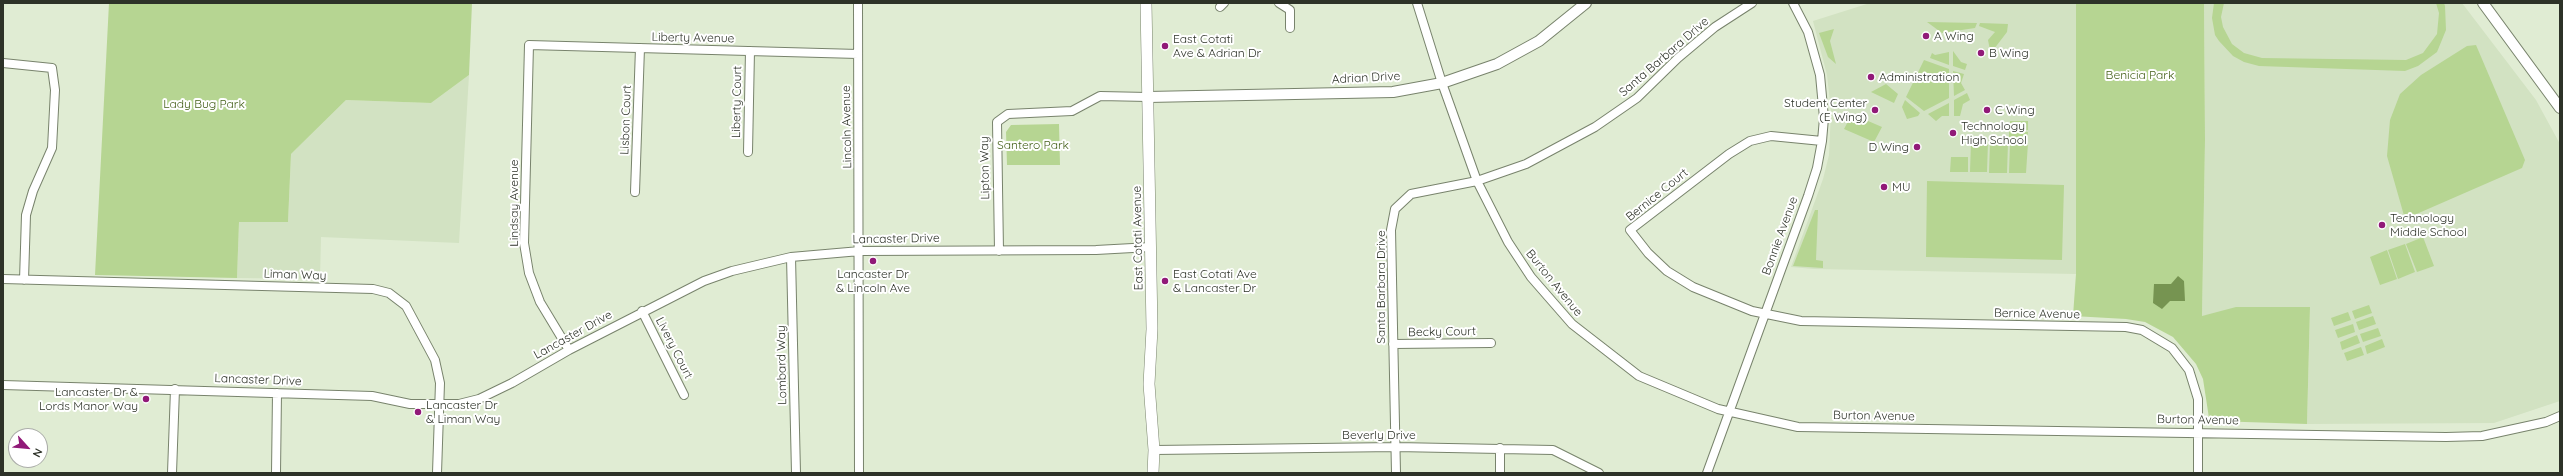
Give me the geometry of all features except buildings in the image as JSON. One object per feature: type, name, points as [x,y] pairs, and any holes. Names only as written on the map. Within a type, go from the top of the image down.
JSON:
[{"type":"main road","name":"East Cotati Avenue","points":[[1146,3],[1152,329],[1149,384],[1154,450],[1153,473]]},
{"type":"street","name":"Lincoln Avenue","points":[[858,3],[860,251],[857,332],[859,473]]},
{"type":"street","points":[[1279,3],[1290,10],[1290,28]]},
{"type":"street","name":"Burton Avenue","points":[[1417,3],[1442,83],[1477,181],[1508,242],[1535,283],[1572,324],[1639,376],[1683,396],[1728,412],[1798,427],[2482,436],[2523,428],[2560,416]]},
{"type":"street","name":"Adrian Drive","points":[[1148,97],[1394,92],[1442,83],[1497,64],[1539,41],[1586,3]]},
{"type":"street","name":"Santa Barbara Drive","points":[[1396,473],[1391,230],[1395,209],[1411,194],[1477,181],[1526,164],[1595,127],[1637,98],[1678,58],[1715,27],[1752,3]]},
{"type":"street","name":"Bonnie Avenue","points":[[1707,473],[1808,196],[1817,168],[1822,141],[1824,118],[1820,75],[1808,32],[1793,3]]},
{"type":"street","points":[[2483,3],[2560,108]]},
{"type":"street","name":"Liberty Avenue","points":[[528,45],[858,54]]},
{"type":"street","name":"Lindsay Avenue","points":[[528,45],[524,243],[529,273],[540,302],[569,350]]},
{"type":"street","name":"Lisbon Court","points":[[635,192],[640,48]]},
{"type":"street","name":"Liberty Court","points":[[748,152],[750,51]]},
{"type":"street","points":[[3,63],[52,68],[55,90],[52,148],[33,191],[26,215],[24,280]]},
{"type":"street","name":"Lipton Way","points":[[999,251],[997,122],[1008,114],[1072,110],[1100,96],[1148,97]]},
{"type":"street","name":"Bernice Court","points":[[1765,314],[1729,303],[1693,287],[1667,271],[1648,253],[1630,230],[1729,154],[1750,141],[1771,136],[1822,141]]},
{"type":"street","name":"Lancaster Drive","points":[[3,385],[372,396],[410,404],[458,404],[480,399],[512,383],[569,350],[642,311],[704,281],[732,271],[791,257],[860,251],[999,251],[1151,247]]},
{"type":"street","name":"Lombard Way","points":[[791,257],[796,473]]},
{"type":"street","name":"Liman Way","points":[[3,279],[373,289],[389,293],[406,306],[435,360],[440,383],[437,473]]},
{"type":"street","name":"Livery Court","points":[[642,311],[684,395]]},
{"type":"street","name":"Bernice Avenue","points":[[1765,314],[1801,322],[2126,327],[2142,330],[2172,348],[2189,370],[2198,399],[2198,473]]},
{"type":"street","name":"Becky Court","points":[[1393,344],[1491,343]]},
{"type":"street","points":[[172,473],[175,389]]},
{"type":"street","points":[[276,473],[277,393]]},
{"type":"street","name":"Beverly Drive","points":[[1154,450],[1396,447],[1553,450],[1600,473]]},
{"type":"street","points":[[1500,448],[1500,473]]},
{"type":"shaded area","name":"Technology High School","points":[[1870,3],[2076,3],[2076,274],[1814,269],[1791,267],[1823,179],[1829,155],[1831,111],[1827,75],[1813,21]]},
{"type":"shaded area","name":"Technology Middle School","points":[[2204,3],[2462,3],[2536,100],[2560,144],[2560,401],[2494,423],[2307,424],[2310,307],[2202,316],[2205,140]]},
{"type":"shaded area","points":[[469,75],[459,243],[321,237],[320,279],[237,278],[239,222],[288,222],[291,154],[346,100],[431,103]]},
{"type":"shaded area","points":[[2178,276],[2184,281],[2185,301],[2170,301],[2162,309],[2153,303],[2154,284],[2171,284]]},
{"type":"green space","name":"Lady Bug Park","points":[[109,3],[472,3],[469,75],[431,103],[346,100],[291,154],[288,222],[239,222],[237,278],[95,275]]},
{"type":"green space","name":"Benicia Park","points":[[2076,3],[2204,3],[2205,140],[2202,316],[2236,307],[2310,307],[2307,424],[2214,421],[2209,418],[2203,379],[2196,364],[2173,337],[2145,322],[2126,319],[2073,316],[2076,274]]},
{"type":"green space","points":[[2214,3],[2224,3],[2221,17],[2223,27],[2232,44],[2244,53],[2262,58],[2406,60],[2423,53],[2437,34],[2439,13],[2436,3],[2444,3],[2446,30],[2437,52],[2418,66],[2405,71],[2259,66],[2244,62],[2233,56],[2219,41],[2215,35],[2212,18]]},
{"type":"green space","points":[[1927,22],[1977,23],[1975,28],[1942,33]]},
{"type":"green space","points":[[1980,23],[2008,24],[2007,32],[1994,49],[1990,50],[1988,40],[1995,32],[1979,26]]},
{"type":"green space","points":[[1834,29],[1830,41],[1836,64],[1828,57],[1819,33]]},
{"type":"green space","points":[[2476,45],[2525,160],[2522,168],[2405,219],[2387,156],[2390,120],[2400,94],[2421,75],[2467,46]]},
{"type":"green space","points":[[1953,51],[1961,62],[1967,64],[1965,70],[1953,66]]},
{"type":"green space","points":[[1949,52],[1949,65],[1930,58],[1932,53],[1935,55]]},
{"type":"green space","points":[[1924,60],[1949,69],[1949,98],[1924,111],[1906,97]]},
{"type":"green space","points":[[1953,71],[1964,74],[1961,83],[1965,90],[1954,96]]},
{"type":"green space","points":[[1886,84],[1898,94],[1894,103],[1871,92]]},
{"type":"green space","points":[[1967,93],[1970,100],[1963,104],[1960,116],[1954,116],[1954,100]]},
{"type":"green space","points":[[1905,100],[1920,113],[1918,116],[1907,119],[1902,107]]},
{"type":"green space","points":[[1949,103],[1949,116],[1942,116],[1936,121],[1928,114]]},
{"type":"green space","points":[[1852,114],[1882,127],[1874,142],[1844,129]]},
{"type":"green space","points":[[2010,121],[2028,121],[2028,130],[2010,129]]},
{"type":"green space","name":"Santero Park","points":[[1059,124],[1060,165],[1007,165],[1006,132],[1011,125]]},
{"type":"green space","points":[[2009,131],[2028,132],[2027,140],[2009,140]]},
{"type":"green space","points":[[1971,142],[1988,142],[1987,172],[1970,172]]},
{"type":"green space","points":[[1990,142],[2008,143],[2007,173],[1989,173]]},
{"type":"green space","points":[[2010,143],[2028,143],[2026,173],[2009,173]]},
{"type":"green space","points":[[1951,157],[1968,157],[1968,172],[1950,172]]},
{"type":"green space","points":[[1927,181],[2064,185],[2062,260],[1926,257]]},
{"type":"green space","points":[[1815,210],[1818,210],[1816,260],[1823,261],[1823,268],[1793,266]]},
{"type":"green space","points":[[2423,237],[2434,266],[2417,272],[2406,244]]},
{"type":"green space","points":[[2405,244],[2415,272],[2398,279],[2388,250]]},
{"type":"green space","points":[[2387,250],[2397,279],[2380,285],[2370,257]]},
{"type":"green space","points":[[2369,305],[2372,313],[2355,319],[2352,311]]},
{"type":"green space","points":[[2348,312],[2351,320],[2334,326],[2331,318]]},
{"type":"green space","points":[[2373,316],[2376,324],[2359,330],[2356,322]]},
{"type":"green space","points":[[2353,324],[2355,332],[2338,338],[2335,330]]},
{"type":"green space","points":[[2378,328],[2381,336],[2363,342],[2360,334]]},
{"type":"green space","points":[[2357,335],[2360,343],[2342,350],[2340,342]]},
{"type":"green space","points":[[2382,339],[2385,347],[2367,354],[2365,346]]},
{"type":"green space","points":[[2361,347],[2364,355],[2347,361],[2344,353]]},
{"type":"place","name":"A Wing","points":[[1926,36]]},
{"type":"place","name":"East Cotati Ave & Adrian Dr","points":[[1165,46]]},
{"type":"place","name":"B Wing","points":[[1981,53]]},
{"type":"place","name":"Administration","points":[[1871,77]]},
{"type":"place","name":"Student Center (E Wing)","points":[[1875,110]]},
{"type":"place","name":"C Wing","points":[[1987,110]]},
{"type":"place","name":"Technology High School","points":[[1953,133]]},
{"type":"place","name":"D Wing","points":[[1917,147]]},
{"type":"place","name":"MU","points":[[1884,187]]},
{"type":"place","name":"Technology Middle School","points":[[2382,225]]},
{"type":"place","name":"Lancaster Dr & Lincoln Ave","points":[[873,261]]},
{"type":"place","name":"East Cotati Ave & Lancaster Dr","points":[[1165,281]]},
{"type":"place","name":"Lancaster Dr & Lords Manor Way","points":[[146,399]]},
{"type":"place","name":"Lancaster Dr & Liman Way","points":[[418,412]]}]
